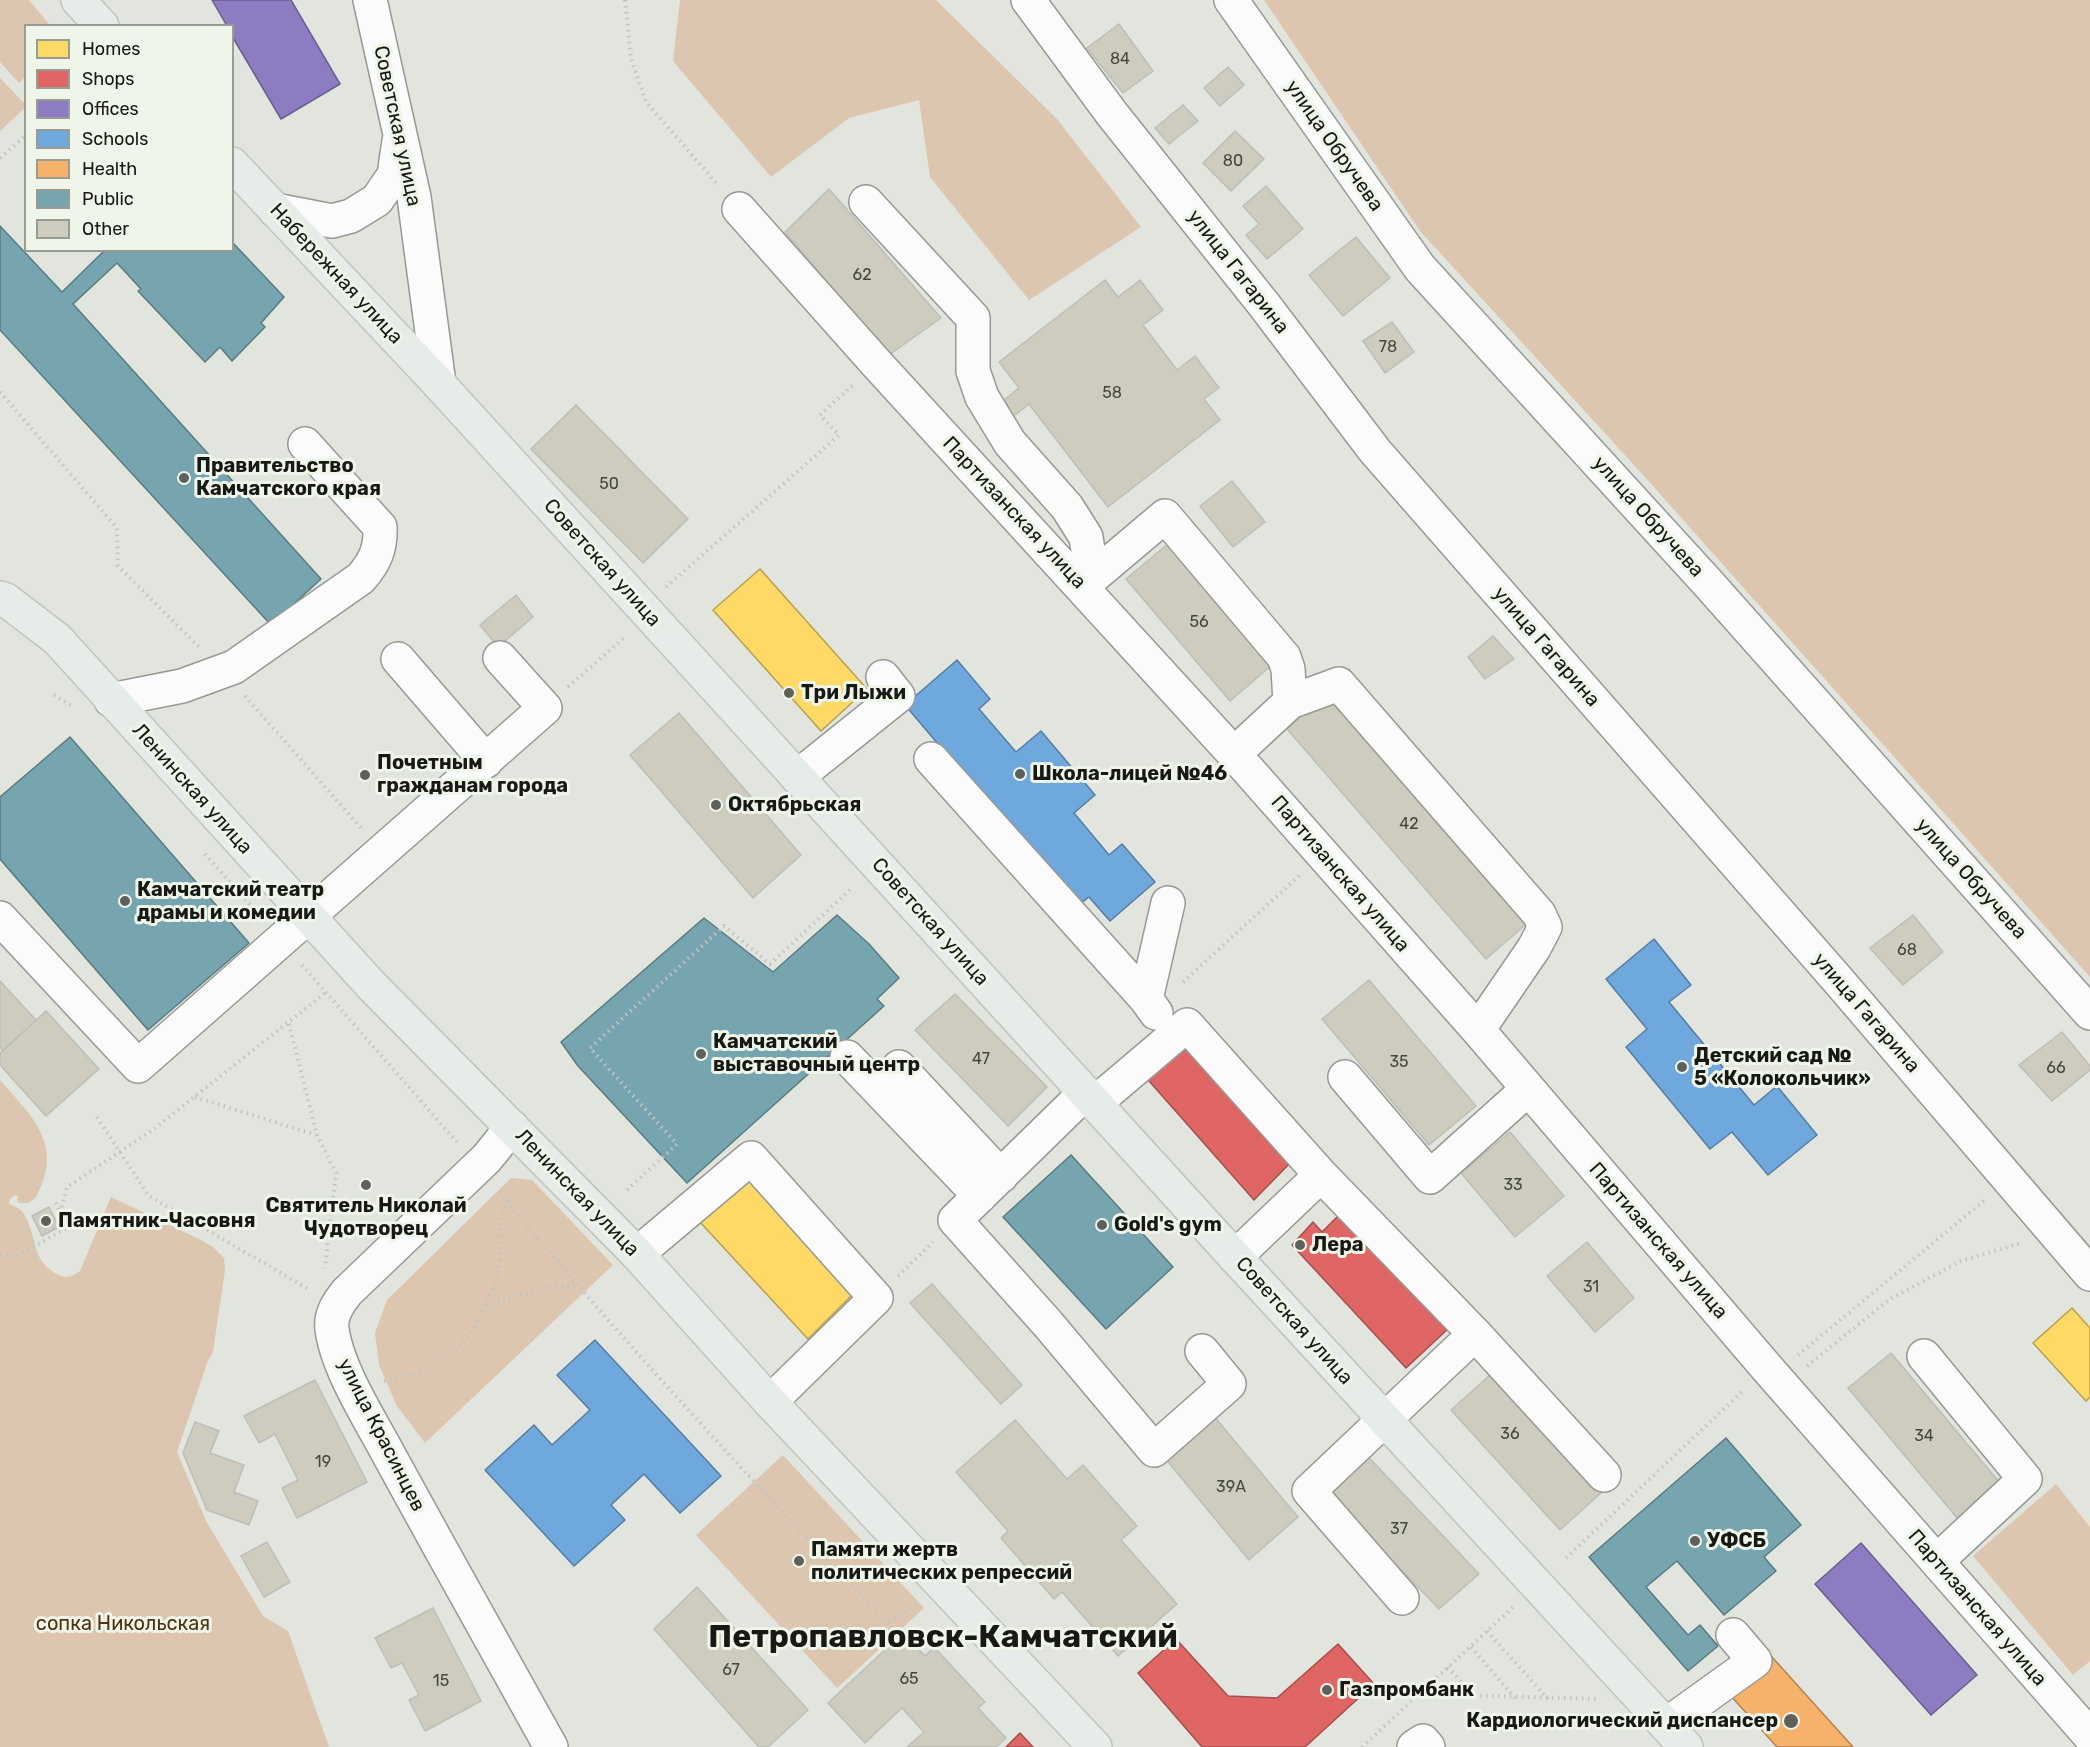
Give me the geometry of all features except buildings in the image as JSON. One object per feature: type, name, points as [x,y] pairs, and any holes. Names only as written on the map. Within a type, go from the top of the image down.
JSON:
[{"type":"main road","points":[[78,0],[100,24]]},
{"type":"main road","name":"Набережная улица","points":[[234,166],[439,384]]},
{"type":"main road","name":"Советская улица","points":[[439,384],[1235,1257],[1676,1736]]},
{"type":"main road","name":"Ленинская улица","points":[[0,598],[6,600],[57,639],[371,985],[637,1254],[770,1402],[1095,1747]]},
{"type":"street","name":"Советская улица","points":[[370,0],[414,197],[439,384]]},
{"type":"street","name":"улица Гагарина","points":[[1028,0],[1112,114],[1265,306],[1375,451],[1837,979],[2090,1274]]},
{"type":"street","name":"улица Обручева","points":[[1231,0],[1420,268],[1707,582],[2090,1013]]},
{"type":"street","points":[[275,210],[332,220],[351,216],[377,201],[394,175],[400,137]]},
{"type":"street","points":[[866,202],[973,318],[973,371],[982,397],[1010,443],[1067,507],[1086,537],[1089,557],[1082,586]]},
{"type":"street","name":"Партизанская улица","points":[[739,209],[877,364],[1234,754],[1528,1089],[1781,1371],[1937,1562],[2084,1716]]},
{"type":"street","points":[[111,700],[182,686],[234,667],[361,578],[372,566],[378,553],[380,527],[305,444]]},
{"type":"street","points":[[1082,586],[1165,516],[1284,657],[1288,669],[1290,702]]},
{"type":"street","points":[[0,918],[138,1066],[545,708],[500,658]]},
{"type":"street","points":[[398,659],[486,761]]},
{"type":"street","points":[[797,777],[898,696],[883,677]]},
{"type":"street","points":[[1234,754],[1290,702],[1339,684],[1539,914],[1545,927],[1534,948],[1478,1030]]},
{"type":"street","points":[[932,759],[1150,1004],[1172,1037]]},
{"type":"street","points":[[1150,1004],[1168,903]]},
{"type":"street","points":[[1202,1351],[1229,1384],[1154,1450],[1048,1324],[955,1220],[1090,1098],[1187,1025],[1321,1175],[1476,1334],[1604,1475]]},
{"type":"street","points":[[847,1057],[990,1186]]},
{"type":"street","points":[[899,1066],[990,1186]]},
{"type":"street","points":[[1345,1077],[1430,1178],[1528,1089]]},
{"type":"street","points":[[337,1306],[346,1292],[487,1158],[512,1126]]},
{"type":"street","points":[[637,1254],[751,1158],[876,1298],[770,1402]]},
{"type":"street","points":[[1235,1257],[1321,1175]]},
{"type":"street","name":"улица Красинцев","points":[[337,1306],[332,1319],[333,1335],[354,1388],[427,1526],[551,1747]]},
{"type":"street","points":[[1402,1598],[1309,1491],[1476,1334]]},
{"type":"street","points":[[1924,1356],[2025,1479],[1937,1562]]},
{"type":"street","points":[[1676,1736],[1755,1660],[1732,1635]]},
{"type":"street","points":[[1414,1747],[1423,1741],[1428,1747]]},
{"type":"path","points":[[625,0],[631,58],[646,102],[739,209]]},
{"type":"path","points":[[0,158],[24,137]]},
{"type":"path","points":[[663,591],[839,435],[820,415],[877,364]]},
{"type":"path","points":[[0,392],[117,528],[118,566],[222,671]]},
{"type":"path","points":[[545,708],[627,635]]},
{"type":"path","points":[[54,695],[78,709]]},
{"type":"path","points":[[250,702],[359,826]]},
{"type":"path","points":[[1150,1004],[1322,855]]},
{"type":"path","points":[[627,1190],[677,1144],[590,1048],[724,926],[770,964],[851,889]]},
{"type":"path","points":[[60,1213],[67,1186],[154,1130],[325,993]]},
{"type":"path","points":[[288,1024],[317,1135],[336,1173],[323,1283],[337,1306]]},
{"type":"path","points":[[195,1097],[317,1135]]},
{"type":"path","points":[[97,1117],[149,1196],[337,1306]]},
{"type":"path","points":[[1566,1558],[1781,1371],[2010,1179]]},
{"type":"path","points":[[0,1254],[16,1257],[68,1227],[54,1200]]},
{"type":"path","points":[[354,1388],[414,1374],[455,1351],[472,1331],[496,1281],[501,1254],[501,1219],[507,1201]]},
{"type":"path","points":[[876,1298],[955,1220]]},
{"type":"path","points":[[1781,1371],[1890,1299],[1961,1261],[2056,1233]]},
{"type":"path","points":[[485,1306],[549,1287],[576,1285]]},
{"type":"path","points":[[1362,1747],[1520,1602]]},
{"type":"path","points":[[1487,1631],[1548,1699]]},
{"type":"path","points":[[1471,1647],[1515,1698]]},
{"type":"path","points":[[1448,1667],[1474,1696]]},
{"type":"path","points":[[1419,1694],[1588,1700]]},
{"type":"green space","points":[[0,0],[29,0],[49,24],[24,24],[24,78],[19,83],[0,62]]},
{"type":"green space","points":[[680,0],[936,0],[1057,119],[1141,227],[1029,300],[930,177],[919,100],[849,118],[771,177],[673,61]]},
{"type":"green space","points":[[1264,0],[2090,0],[2090,977],[1645,477],[1420,231]]},
{"type":"green space","points":[[0,78],[24,103],[24,109],[0,131]]},
{"type":"green space","name":"сопка Никольская","points":[[0,1080],[33,1119],[46,1146],[47,1161],[37,1195],[31,1202],[23,1203],[17,1202],[18,1196],[15,1195],[9,1203],[23,1213],[39,1255],[49,1269],[65,1277],[80,1271],[111,1197],[199,1239],[213,1247],[224,1258],[225,1270],[213,1352],[207,1363],[177,1452],[206,1521],[263,1616],[288,1631],[329,1747],[0,1747]]},
{"type":"green space","points":[[511,1178],[532,1180],[613,1265],[425,1443],[397,1406],[379,1365],[375,1333],[387,1300]]},
{"type":"green space","points":[[783,1455],[924,1608],[837,1688],[696,1535]]},
{"type":"green space","points":[[2056,1484],[2090,1527],[2090,1661],[2073,1675],[1973,1556]]},
{"type":"place","name":"Правительство Камчатского края","points":[[184,478]]},
{"type":"place","name":"Три Лыжи","points":[[789,693]]},
{"type":"place","name":"Школа-лицей №46","points":[[1020,774]]},
{"type":"place","name":"Почетным гражданам города","points":[[365,775]]},
{"type":"place","name":"Октябрьская","points":[[716,805]]},
{"type":"place","name":"Камчатский театр драмы и комедии","points":[[125,901]]},
{"type":"place","name":"Камчатский выставочный центр","points":[[701,1054]]},
{"type":"place","name":"Детский сад № 5 «Колокольчик»","points":[[1682,1067]]},
{"type":"place","name":"Святитель Николай Чудотворец","points":[[366,1185]]},
{"type":"place","name":"Памятник-Часовня","points":[[46,1221]]},
{"type":"place","name":"Gold's gym","points":[[1102,1225]]},
{"type":"place","name":"Лера","points":[[1300,1245]]},
{"type":"place","name":"УФСБ","points":[[1695,1541]]},
{"type":"place","name":"Памяти жертв политических репрессий","points":[[799,1561]]},
{"type":"place","name":"Газпромбанк","points":[[1327,1690]]},
{"type":"place","name":"Кардиологический диспансер","points":[[1791,1721]]},
{"type":"district","name":"Петропавловск-Камчатский","points":[[943,1638]]}]
